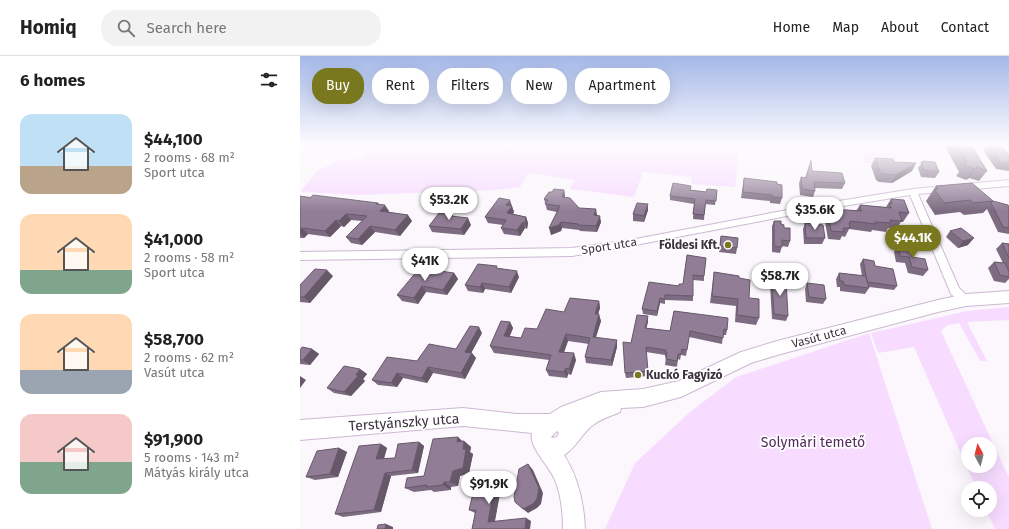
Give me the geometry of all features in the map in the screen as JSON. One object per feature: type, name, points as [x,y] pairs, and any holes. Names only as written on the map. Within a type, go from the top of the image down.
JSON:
[{"type":"street","name":"Sport utca","points":[[300,256],[572,252],[630,243],[808,208],[913,192],[1009,183]]},
{"type":"street","points":[[913,192],[955,291],[966,300]]},
{"type":"street","name":"Vasút utca","points":[[556,442],[587,418],[606,408],[640,398],[681,389],[732,363],[760,353],[966,300],[1009,297]]},
{"type":"street","name":"Vasút utca","points":[[552,422],[568,413],[601,401],[640,398]]},
{"type":"street","name":"Terstyánszky utca","points":[[300,430],[463,417],[484,418],[507,423],[556,442]]},
{"type":"street","points":[[552,422],[562,422],[569,430],[556,442],[557,459],[568,485],[573,507],[574,529]]},
{"type":"street","name":"Terstyánszky utca","points":[[507,423],[552,422]]},
{"type":"green space","points":[[325,167],[737,167],[735,187],[691,184],[692,177],[643,172],[634,197],[570,189],[574,180],[529,173],[520,187],[495,190],[359,195],[300,192],[317,171]]},
{"type":"green space","points":[[1009,307],[1009,320],[967,322],[987,361],[980,361],[959,323],[948,325],[941,331],[990,437],[961,437],[961,454],[914,347],[878,353],[871,333],[967,311]]},
{"type":"green space","name":"Solymári temető","points":[[869,333],[932,529],[605,529],[635,463],[690,412],[736,377]]},
{"type":"green space","points":[[997,452],[1009,478],[1009,529],[995,529],[989,517],[997,517],[997,481],[973,481],[969,473],[997,473]]},
{"type":"building","points":[[809,167],[812,167],[812,171],[842,173],[845,183],[814,182],[815,191],[802,189],[801,177],[806,178]]},
{"type":"building","points":[[878,167],[909,167],[896,175],[884,174],[880,172]]},
{"type":"building","points":[[923,167],[937,167],[939,172],[924,170]]},
{"type":"building","points":[[977,167],[985,167],[987,171]]},
{"type":"building","points":[[744,178],[777,182],[777,184],[782,185],[782,198],[772,197],[772,195],[743,192]]},
{"type":"building","points":[[673,183],[691,186],[690,190],[706,192],[707,189],[717,190],[716,201],[706,200],[704,215],[693,214],[695,199],[670,196]]},
{"type":"building","points":[[972,183],[993,201],[973,203],[970,200],[944,203],[934,189],[938,189],[936,186]]},
{"type":"building","points":[[554,189],[564,190],[562,197],[570,198],[579,208],[596,209],[594,215],[600,216],[596,226],[561,222],[559,225],[549,228],[560,206],[545,204],[548,200],[544,199],[549,192],[552,192]]},
{"type":"building","points":[[313,195],[378,203],[376,204],[385,205],[380,211],[408,215],[395,230],[370,226],[358,239],[346,237],[367,216],[346,214],[339,221],[336,220],[325,231],[302,228],[300,230],[300,196],[310,198]]},
{"type":"building","points":[[499,198],[510,200],[506,205],[512,206],[507,213],[526,217],[525,223],[523,222],[517,230],[501,228],[506,220],[485,217]]},
{"type":"building","points":[[891,199],[904,200],[909,213],[899,212],[902,221],[890,220],[891,223],[875,222],[876,224],[850,221],[850,228],[843,228],[844,232],[831,231],[828,214],[834,214],[833,209],[861,211],[860,205],[891,208],[889,203],[892,204]]},
{"type":"building","points":[[993,201],[1008,205],[1009,228],[1003,227],[991,203]]},
{"type":"building","points":[[637,203],[648,204],[644,216],[633,214]]},
{"type":"building","points":[[439,213],[452,214],[451,216],[468,218],[461,229],[429,226]]},
{"type":"building","points":[[774,221],[781,221],[784,228],[790,228],[790,241],[782,240],[782,247],[774,246]]},
{"type":"building","points":[[805,223],[823,225],[825,238],[806,238]]},
{"type":"building","points":[[961,228],[974,238],[963,241],[950,231]]},
{"type":"building","points":[[721,236],[738,238],[737,248],[720,246]]},
{"type":"building","points":[[1002,243],[1009,244],[1009,258]]},
{"type":"building","points":[[898,246],[909,248],[912,257],[925,259],[928,270],[912,267],[909,257],[900,256]]},
{"type":"building","points":[[687,255],[706,258],[704,276],[693,275],[693,296],[665,295],[665,299],[660,298],[657,311],[642,309],[649,282],[679,286],[679,284],[683,284]]},
{"type":"building","points":[[863,259],[874,261],[875,266],[893,269],[897,286],[867,282]]},
{"type":"building","points":[[994,262],[1005,263],[1009,272],[1009,277],[1000,275]]},
{"type":"building","points":[[478,264],[497,266],[496,268],[517,271],[509,287],[482,283],[480,287],[465,285]]},
{"type":"building","points":[[315,269],[327,270],[304,297],[300,297],[300,285]]},
{"type":"building","points":[[418,270],[439,273],[440,271],[454,273],[443,290],[422,286],[414,298],[397,295]]},
{"type":"building","points":[[714,272],[739,276],[739,278],[750,280],[749,298],[759,299],[759,318],[737,315],[738,299],[712,296]]},
{"type":"building","points":[[839,273],[866,276],[869,288],[844,285],[843,281],[840,281]]},
{"type":"building","points":[[772,279],[786,280],[788,316],[774,314]]},
{"type":"building","points":[[807,283],[824,285],[826,299],[809,297]]},
{"type":"building","points":[[570,298],[599,301],[595,314],[599,314],[593,337],[617,340],[611,360],[585,357],[590,338],[566,334],[559,352],[574,353],[569,369],[566,368],[564,372],[546,370],[551,355],[490,346],[501,321],[510,322],[504,336],[521,338],[525,328],[537,329],[546,309],[564,312]]},
{"type":"building","points":[[674,311],[728,318],[727,330],[724,329],[723,338],[690,331],[687,350],[682,349],[681,354],[678,354],[677,361],[666,359],[666,350],[646,347],[648,371],[625,373],[623,342],[631,343],[637,315],[648,316],[645,328],[670,331]]},
{"type":"building","points":[[470,326],[479,327],[465,352],[472,353],[461,373],[428,367],[422,378],[397,373],[391,383],[372,380],[387,357],[417,361],[429,344],[456,349]]},
{"type":"building","points":[[302,347],[312,349],[303,360],[300,360],[300,350]]},
{"type":"building","points":[[344,366],[360,369],[356,375],[358,376],[344,392],[327,388]]},
{"type":"building","points":[[458,437],[457,442],[464,441],[463,449],[466,449],[463,468],[453,471],[450,482],[444,482],[443,485],[426,487],[427,485],[405,488],[407,478],[424,476],[433,439]]},
{"type":"building","points":[[419,442],[412,470],[385,473],[374,510],[335,514],[359,446],[381,444],[376,459],[395,458],[398,444]]},
{"type":"building","points":[[339,448],[330,474],[306,477],[317,451]]},
{"type":"building","points":[[528,464],[539,488],[537,499],[533,504],[523,509],[515,502],[514,497],[519,469]]},
{"type":"building","points":[[497,472],[488,522],[526,518],[525,529],[472,529],[476,510],[469,510],[478,473]]},
{"type":"building","points":[[386,524],[385,529],[377,529],[378,525]]},
{"type":"place","name":"Földesi Kft.","points":[[728,245]]},
{"type":"place","name":"Kuckó Fagyizó","points":[[638,375]]}]
